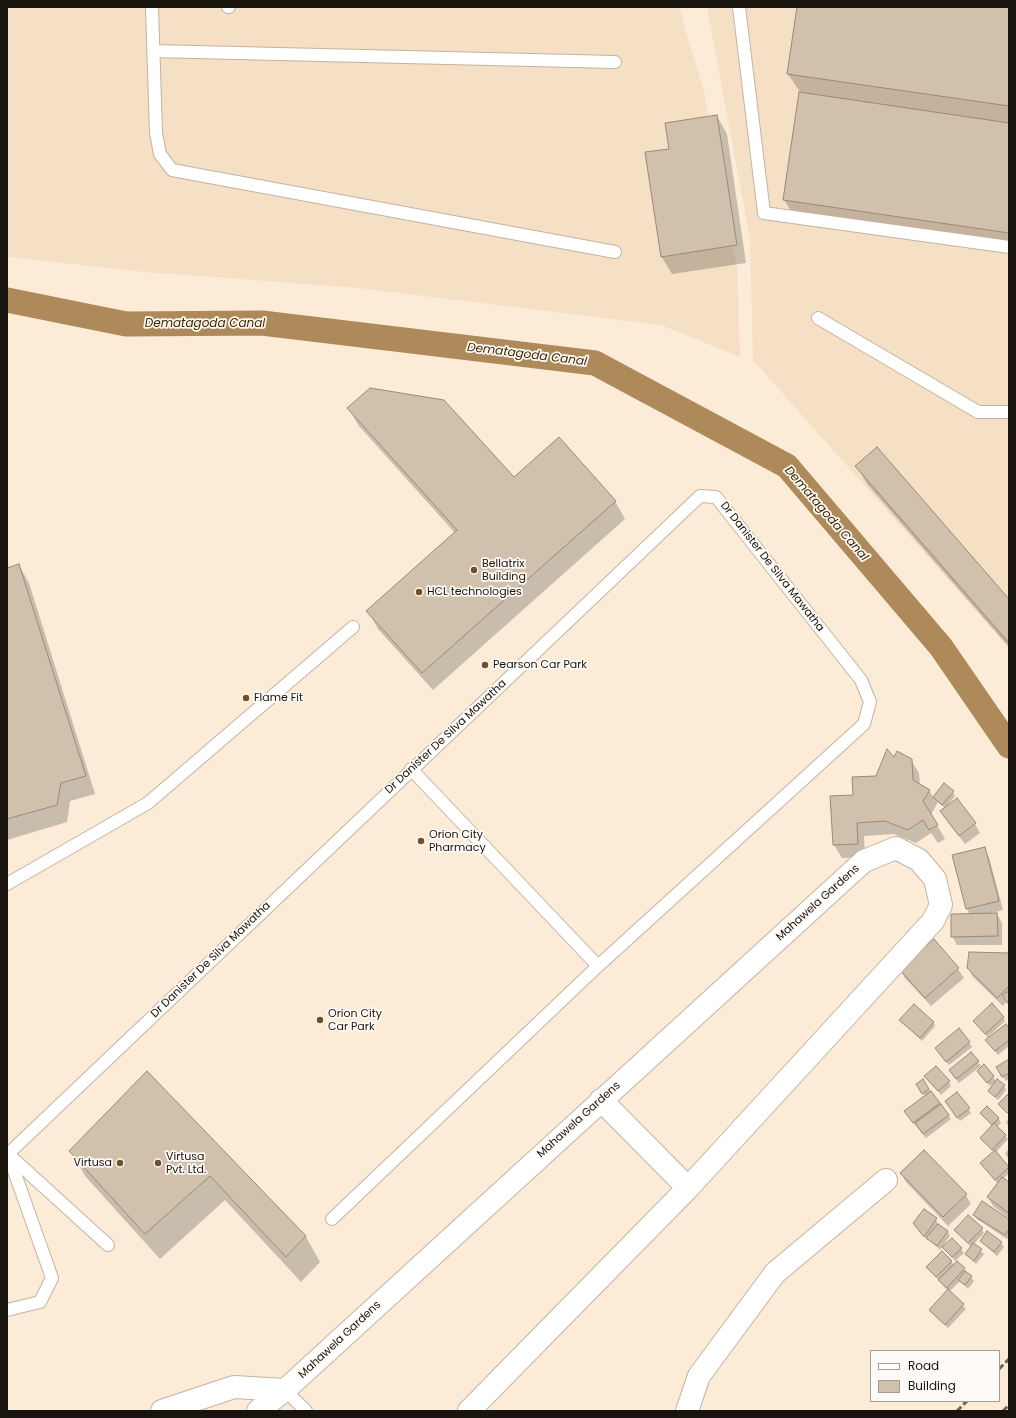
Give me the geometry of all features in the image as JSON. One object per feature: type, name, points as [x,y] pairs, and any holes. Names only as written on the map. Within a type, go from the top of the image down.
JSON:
[{"type":"street","name":"Mahawela Gardens","points":[[258,1411],[285,1390],[864,861],[896,848],[919,860],[935,879],[941,905],[933,922],[688,1188],[469,1411]]},
{"type":"street","points":[[601,1100],[688,1188]]},
{"type":"street","points":[[687,1411],[699,1376],[775,1273],[886,1180]]},
{"type":"street","points":[[162,1411],[234,1387],[285,1390]]},
{"type":"lane","points":[[152,7],[156,133],[160,154],[172,170],[614,252]]},
{"type":"lane","points":[[739,7],[764,213],[1009,247]]},
{"type":"lane","points":[[153,51],[615,62]]},
{"type":"lane","points":[[818,318],[978,412],[1009,412]]},
{"type":"lane","name":"Dr Danister De Silva Mawatha","points":[[8,1154],[411,769],[700,496],[716,497],[861,680],[870,702],[864,724],[598,966],[332,1219]]},
{"type":"lane","points":[[7,884],[148,802],[353,627]]},
{"type":"lane","points":[[411,769],[598,966]]},
{"type":"lane","points":[[8,1154],[108,1245]]},
{"type":"lane","points":[[7,1310],[40,1302],[52,1278],[8,1154]]},
{"type":"lane","points":[[285,1390],[306,1411]]},
{"type":"shaded area","points":[[7,7],[679,7],[704,92],[737,268],[740,357],[661,325],[359,288],[134,271],[11,257],[7,255]]},
{"type":"shaded area","points":[[707,7],[1009,7],[1009,648],[753,360],[750,238]]},
{"type":"building","points":[[797,7],[1009,7],[1009,106],[787,74]]},
{"type":"building","points":[[799,92],[1009,123],[1009,233],[783,200]]},
{"type":"building","points":[[717,115],[737,245],[661,257],[645,152],[669,149],[665,123]]},
{"type":"building","name":"Bellatrix Building","points":[[370,388],[444,400],[514,477],[559,437],[616,501],[422,673],[366,611],[457,530],[347,408]]},
{"type":"building","points":[[877,447],[1009,599],[1009,643],[855,466]]},
{"type":"building","points":[[19,564],[86,776],[61,783],[57,805],[7,819],[7,568]]},
{"type":"building","points":[[887,749],[894,757],[897,751],[912,759],[913,780],[930,790],[923,801],[938,825],[929,830],[923,820],[908,830],[885,821],[857,823],[858,844],[833,845],[830,796],[853,795],[852,777],[876,776]]},
{"type":"building","points":[[944,783],[954,791],[942,805],[933,797]]},
{"type":"building","points":[[957,798],[976,823],[959,836],[940,811]]},
{"type":"building","points":[[985,847],[999,901],[966,909],[952,855]]},
{"type":"building","points":[[997,913],[998,936],[951,937],[951,914]]},
{"type":"building","points":[[934,939],[959,968],[925,998],[899,969]]},
{"type":"building","points":[[969,952],[1009,953],[1009,986],[997,998],[967,968]]},
{"type":"building","points":[[1009,991],[1009,1005],[1002,995]]},
{"type":"building","points":[[992,1003],[1004,1017],[985,1034],[973,1021]]},
{"type":"building","points":[[914,1004],[934,1022],[920,1038],[899,1020]]},
{"type":"building","points":[[1006,1024],[1009,1028],[1009,1040],[995,1051],[985,1040]]},
{"type":"building","points":[[959,1028],[970,1042],[946,1062],[935,1048]]},
{"type":"building","points":[[971,1052],[979,1061],[956,1079],[949,1070]]},
{"type":"building","points":[[1009,1059],[1009,1073],[1002,1077],[996,1067]]},
{"type":"building","points":[[984,1064],[994,1076],[987,1083],[977,1071]]},
{"type":"building","points":[[936,1066],[950,1081],[938,1091],[924,1076]]},
{"type":"building","name":"Virtusa Pvt. Ltd.","points":[[147,1071],[306,1236],[286,1257],[210,1176],[145,1234],[69,1151]]},
{"type":"building","points":[[923,1079],[929,1089],[922,1094],[916,1084]]},
{"type":"building","points":[[997,1079],[1005,1085],[995,1097],[988,1091]]},
{"type":"building","points":[[931,1091],[940,1103],[913,1123],[904,1111]]},
{"type":"building","points":[[957,1092],[970,1108],[957,1118],[945,1101]]},
{"type":"building","points":[[1007,1095],[1009,1097],[1009,1112],[1007,1113],[998,1104]]},
{"type":"building","points":[[941,1104],[949,1115],[923,1134],[915,1123]]},
{"type":"building","points":[[987,1106],[999,1118],[992,1125],[980,1113]]},
{"type":"building","points":[[994,1123],[1006,1135],[992,1150],[980,1138]]},
{"type":"building","points":[[924,1150],[967,1194],[943,1217],[900,1173]]},
{"type":"building","points":[[995,1150],[1009,1167],[995,1180],[980,1163]]},
{"type":"building","points":[[1002,1177],[1009,1182],[1009,1213],[987,1197]]},
{"type":"building","points":[[982,1201],[1009,1219],[1009,1229],[1005,1235],[973,1215]]},
{"type":"building","points":[[924,1209],[937,1218],[924,1237],[913,1223]]},
{"type":"building","points":[[968,1215],[983,1228],[968,1243],[954,1230]]},
{"type":"building","points":[[938,1224],[948,1231],[937,1246],[926,1238]]},
{"type":"building","points":[[987,1231],[1002,1242],[994,1252],[980,1241]]},
{"type":"building","points":[[952,1238],[962,1248],[952,1257],[942,1247]]},
{"type":"building","points":[[973,1243],[982,1249],[974,1261],[965,1254]]},
{"type":"building","points":[[942,1251],[952,1261],[936,1277],[926,1267]]},
{"type":"building","points":[[957,1261],[965,1268],[947,1288],[938,1280]]},
{"type":"building","points":[[965,1271],[972,1276],[965,1285],[958,1280]]},
{"type":"building","points":[[948,1289],[964,1304],[945,1325],[929,1310]]},
{"type":"waterway","name":"Dematagoda Canal","points":[[7,300],[126,324],[262,323],[595,363],[787,466],[941,647],[1009,746]]},
{"type":"railway","points":[[1000,1368],[1009,1359]]},
{"type":"railway","points":[[957,1411],[966,1402]]},
{"type":"railway","points":[[1003,1411],[1009,1405]]},
{"type":"place","name":"Bellatrix Building","points":[[474,570]]},
{"type":"place","name":"HCL technologies","points":[[419,592]]},
{"type":"place","name":"Pearson Car Park","points":[[485,665]]},
{"type":"place","name":"Flame Fit","points":[[246,698]]},
{"type":"place","name":"Orion City Pharmacy","points":[[421,841]]},
{"type":"place","name":"Orion City Car Park","points":[[320,1020]]},
{"type":"place","name":"Virtusa","points":[[120,1163]]},
{"type":"place","name":"Virtusa Pvt. Ltd.","points":[[158,1163]]}]
